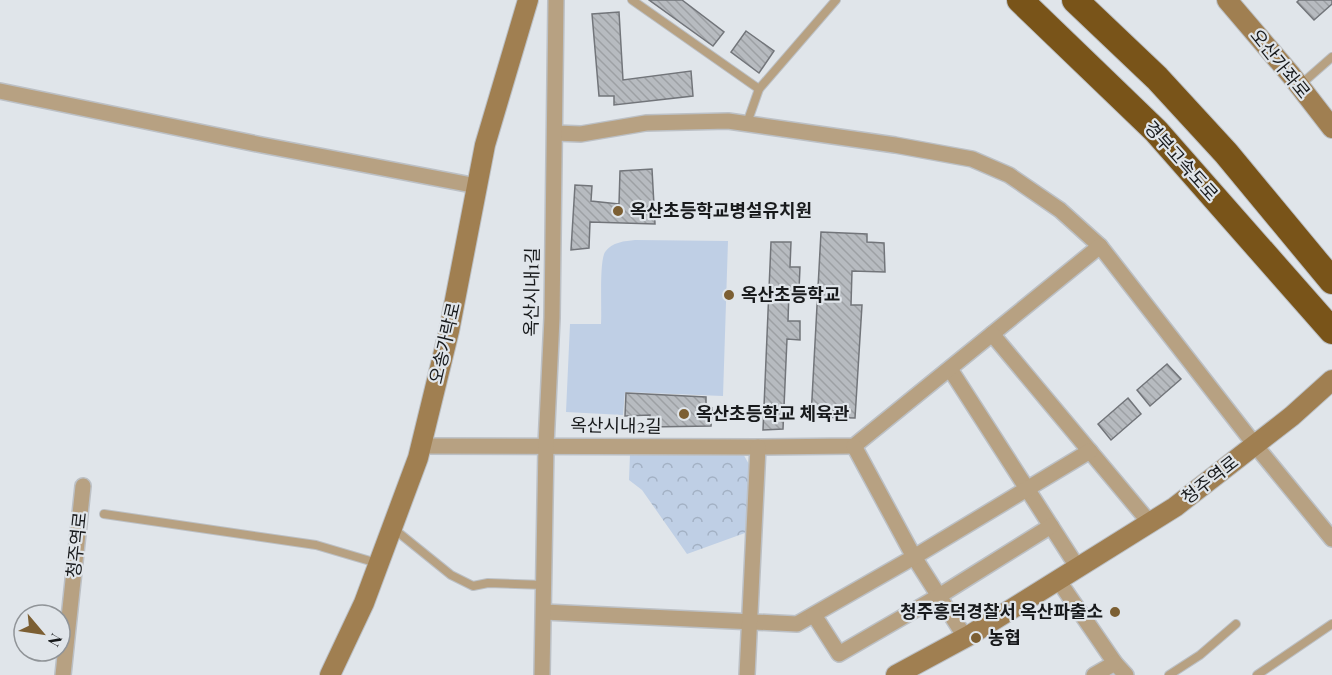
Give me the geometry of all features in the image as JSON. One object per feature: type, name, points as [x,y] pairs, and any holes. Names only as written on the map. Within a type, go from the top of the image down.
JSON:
[{"type":"highway","name":"경부고속도로","points":[[1020,0],[1156,131],[1329,327]]},
{"type":"highway","points":[[1075,0],[1157,78],[1226,153],[1332,281]]},
{"type":"street","name":"오송가락로","points":[[330,675],[379,563],[421,446],[449,331],[485,145],[528,0]]},
{"type":"street","name":"옥산시내1길","points":[[542,675],[546,445],[552,318],[555,0]]},
{"type":"street","name":"오산가좌로","points":[[1227,0],[1291,75],[1298,87],[1332,128]]},
{"type":"street","points":[[0,91],[477,186]]},
{"type":"street","points":[[555,133],[581,134],[646,123],[728,121],[895,145],[972,159],[1009,176],[1060,210],[1100,246],[1255,445],[1331,537]]},
{"type":"street","points":[[966,637],[914,557],[854,446],[1100,246]]},
{"type":"street","points":[[992,334],[1150,523]]},
{"type":"street","points":[[950,369],[1078,568]]},
{"type":"street","name":"청주역로","points":[[896,675],[966,637],[1175,507],[1292,416],[1332,380]]},
{"type":"street","name":"옥산시내2길","points":[[421,446],[854,446]]},
{"type":"street","points":[[747,675],[758,447]]},
{"type":"street","points":[[544,612],[797,624],[1090,451]]},
{"type":"street","name":"청주역로","points":[[63,675],[83,486]]},
{"type":"street","points":[[814,615],[839,654],[939,596],[1051,526]]},
{"type":"street","points":[[1058,580],[1114,663],[1126,675]]},
{"type":"street","points":[[1094,675],[1114,663]]},
{"type":"lane","points":[[632,0],[759,89]]},
{"type":"lane","points":[[747,123],[759,89],[836,0]]},
{"type":"lane","points":[[1298,87],[1332,57]]},
{"type":"lane","points":[[104,514],[316,544],[379,563]]},
{"type":"lane","points":[[392,528],[451,575],[473,586],[544,585]]},
{"type":"lane","points":[[1169,675],[1200,656],[1236,624]]},
{"type":"lane","points":[[1257,675],[1332,624]]},
{"type":"green space","points":[[635,240],[728,241],[723,396],[625,392],[623,415],[566,412],[570,324],[601,324],[601,275],[605,252],[615,244]]},
{"type":"green space","points":[[742,452],[750,466],[745,533],[687,554],[642,490],[629,480],[630,454]]},
{"type":"building","points":[[649,0],[682,0],[724,32],[713,46]]},
{"type":"building","points":[[1299,0],[1332,0],[1332,4],[1314,20],[1297,2]]},
{"type":"building","points":[[619,12],[623,80],[691,71],[693,96],[614,105],[614,96],[599,96],[592,14]]},
{"type":"building","points":[[746,31],[774,51],[759,73],[731,52]]},
{"type":"building","points":[[652,169],[655,224],[590,222],[589,248],[571,250],[575,185],[592,186],[591,201],[619,204],[620,171]]},
{"type":"building","points":[[821,232],[867,234],[867,242],[884,243],[885,272],[852,271],[851,305],[862,305],[855,418],[811,417]]},
{"type":"building","points":[[771,242],[791,242],[790,267],[800,267],[799,290],[789,290],[788,321],[800,321],[800,340],[787,339],[783,429],[763,430]]},
{"type":"building","points":[[1167,364],[1181,379],[1150,406],[1137,390]]},
{"type":"building","points":[[626,393],[706,397],[706,407],[712,408],[711,426],[649,427],[650,415],[625,416]]},
{"type":"building","points":[[1128,398],[1141,414],[1111,440],[1098,424]]},
{"type":"place","name":"옥산초등학교병설유치원","points":[[618,211]]},
{"type":"place","name":"옥산초등학교","points":[[729,295]]},
{"type":"place","name":"옥산초등학교 체육관","points":[[684,414]]},
{"type":"place","name":"청주흥덕경찰서 옥산파출소","points":[[1115,612]]},
{"type":"place","name":"농협","points":[[976,638]]}]
